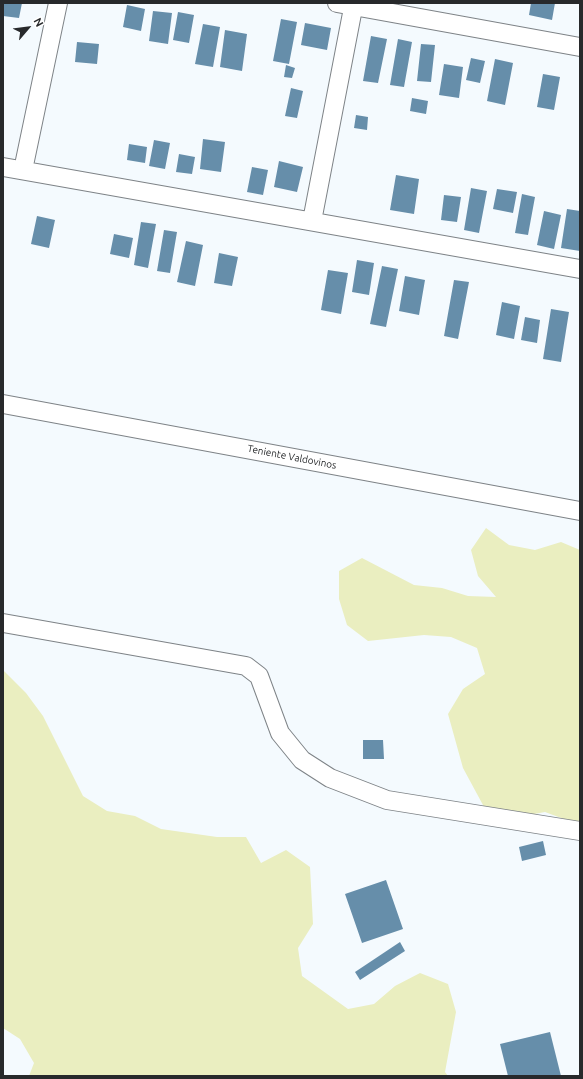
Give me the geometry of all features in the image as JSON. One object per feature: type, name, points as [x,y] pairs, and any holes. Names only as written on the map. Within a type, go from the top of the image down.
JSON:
[{"type":"street","points":[[23,170],[58,3]]},
{"type":"street","points":[[312,221],[348,4],[580,46]]},
{"type":"street","points":[[3,166],[580,269]]},
{"type":"street","name":"Teniente Valdovinos","points":[[3,404],[580,511]]},
{"type":"street","points":[[3,623],[246,666],[259,676],[280,733],[302,760],[330,778],[387,800],[580,831]]},
{"type":"green space","points":[[486,528],[509,545],[535,550],[561,542],[580,550],[580,829],[572,822],[545,812],[518,817],[490,818],[463,768],[448,714],[463,689],[485,674],[477,648],[451,637],[424,635],[368,641],[347,625],[339,599],[339,571],[362,558],[414,585],[442,588],[468,596],[496,597],[478,576],[471,550]]},
{"type":"green space","points":[[3,670],[26,693],[43,716],[83,796],[107,811],[135,816],[161,829],[217,837],[246,837],[261,863],[286,850],[310,867],[313,924],[298,948],[302,976],[348,1009],[374,1004],[395,986],[420,973],[448,984],[456,1012],[445,1072],[448,1076],[29,1076],[34,1063],[20,1039],[3,1028]]},
{"type":"building","points":[[3,3],[22,3],[19,18],[3,16]]},
{"type":"building","points":[[531,3],[555,3],[552,20],[529,15]]},
{"type":"building","points":[[127,5],[145,9],[141,31],[123,27]]},
{"type":"building","points":[[153,11],[172,13],[168,44],[149,41]]},
{"type":"building","points":[[178,12],[194,15],[189,43],[173,40]]},
{"type":"building","points":[[281,19],[297,22],[289,64],[273,61]]},
{"type":"building","points":[[305,23],[331,28],[327,50],[301,45]]},
{"type":"building","points":[[203,24],[220,27],[213,67],[195,64]]},
{"type":"building","points":[[225,30],[247,34],[242,71],[220,67]]},
{"type":"building","points":[[371,36],[387,39],[378,83],[363,81]]},
{"type":"building","points":[[398,39],[412,42],[404,87],[390,85]]},
{"type":"building","points":[[77,42],[99,44],[97,64],[75,62]]},
{"type":"building","points":[[421,44],[435,45],[431,82],[417,81]]},
{"type":"building","points":[[471,58],[485,61],[480,83],[466,80]]},
{"type":"building","points":[[495,59],[513,63],[505,105],[487,101]]},
{"type":"building","points":[[444,64],[463,67],[459,98],[439,95]]},
{"type":"building","points":[[286,65],[295,68],[292,78],[284,77]]},
{"type":"building","points":[[543,74],[560,77],[554,110],[537,107]]},
{"type":"building","points":[[291,88],[303,91],[297,118],[285,116]]},
{"type":"building","points":[[412,98],[428,101],[426,114],[410,111]]},
{"type":"building","points":[[356,115],[368,117],[367,130],[354,128]]},
{"type":"building","points":[[203,139],[225,142],[221,172],[200,169]]},
{"type":"building","points":[[154,140],[170,143],[165,169],[149,166]]},
{"type":"building","points":[[129,144],[147,147],[145,163],[127,160]]},
{"type":"building","points":[[179,154],[195,157],[192,174],[176,172]]},
{"type":"building","points":[[279,161],[303,167],[297,192],[274,187]]},
{"type":"building","points":[[252,167],[268,170],[263,195],[247,192]]},
{"type":"building","points":[[396,175],[419,179],[414,214],[390,210]]},
{"type":"building","points":[[471,188],[487,191],[479,233],[464,230]]},
{"type":"building","points":[[497,189],[517,192],[513,213],[493,209]]},
{"type":"building","points":[[522,194],[535,197],[528,235],[515,233]]},
{"type":"building","points":[[444,195],[461,197],[457,222],[441,220]]},
{"type":"building","points":[[567,209],[580,211],[580,251],[561,248]]},
{"type":"building","points":[[544,211],[561,215],[554,249],[537,245]]},
{"type":"building","points":[[37,216],[55,220],[49,248],[31,244]]},
{"type":"building","points":[[141,222],[156,224],[148,268],[134,265]]},
{"type":"building","points":[[164,230],[177,232],[170,273],[157,271]]},
{"type":"building","points":[[114,234],[133,238],[129,258],[110,254]]},
{"type":"building","points":[[186,241],[203,245],[195,286],[177,282]]},
{"type":"building","points":[[219,253],[238,257],[232,286],[214,283]]},
{"type":"building","points":[[357,260],[374,263],[369,295],[352,292]]},
{"type":"building","points":[[382,266],[398,269],[386,327],[370,324]]},
{"type":"building","points":[[328,270],[348,273],[341,314],[321,310]]},
{"type":"building","points":[[405,276],[425,280],[419,315],[399,311]]},
{"type":"building","points":[[454,280],[469,282],[458,339],[444,336]]},
{"type":"building","points":[[502,302],[520,306],[514,339],[496,335]]},
{"type":"building","points":[[551,309],[569,312],[561,362],[543,359]]},
{"type":"building","points":[[525,317],[540,320],[537,343],[521,340]]},
{"type":"building","points":[[363,740],[383,740],[384,759],[363,759]]},
{"type":"building","points":[[543,841],[546,855],[522,861],[519,847]]},
{"type":"building","points":[[386,880],[403,929],[362,943],[345,894]]},
{"type":"building","points":[[400,942],[405,951],[360,980],[355,972]]},
{"type":"building","points":[[550,1032],[561,1076],[508,1076],[500,1044]]}]
